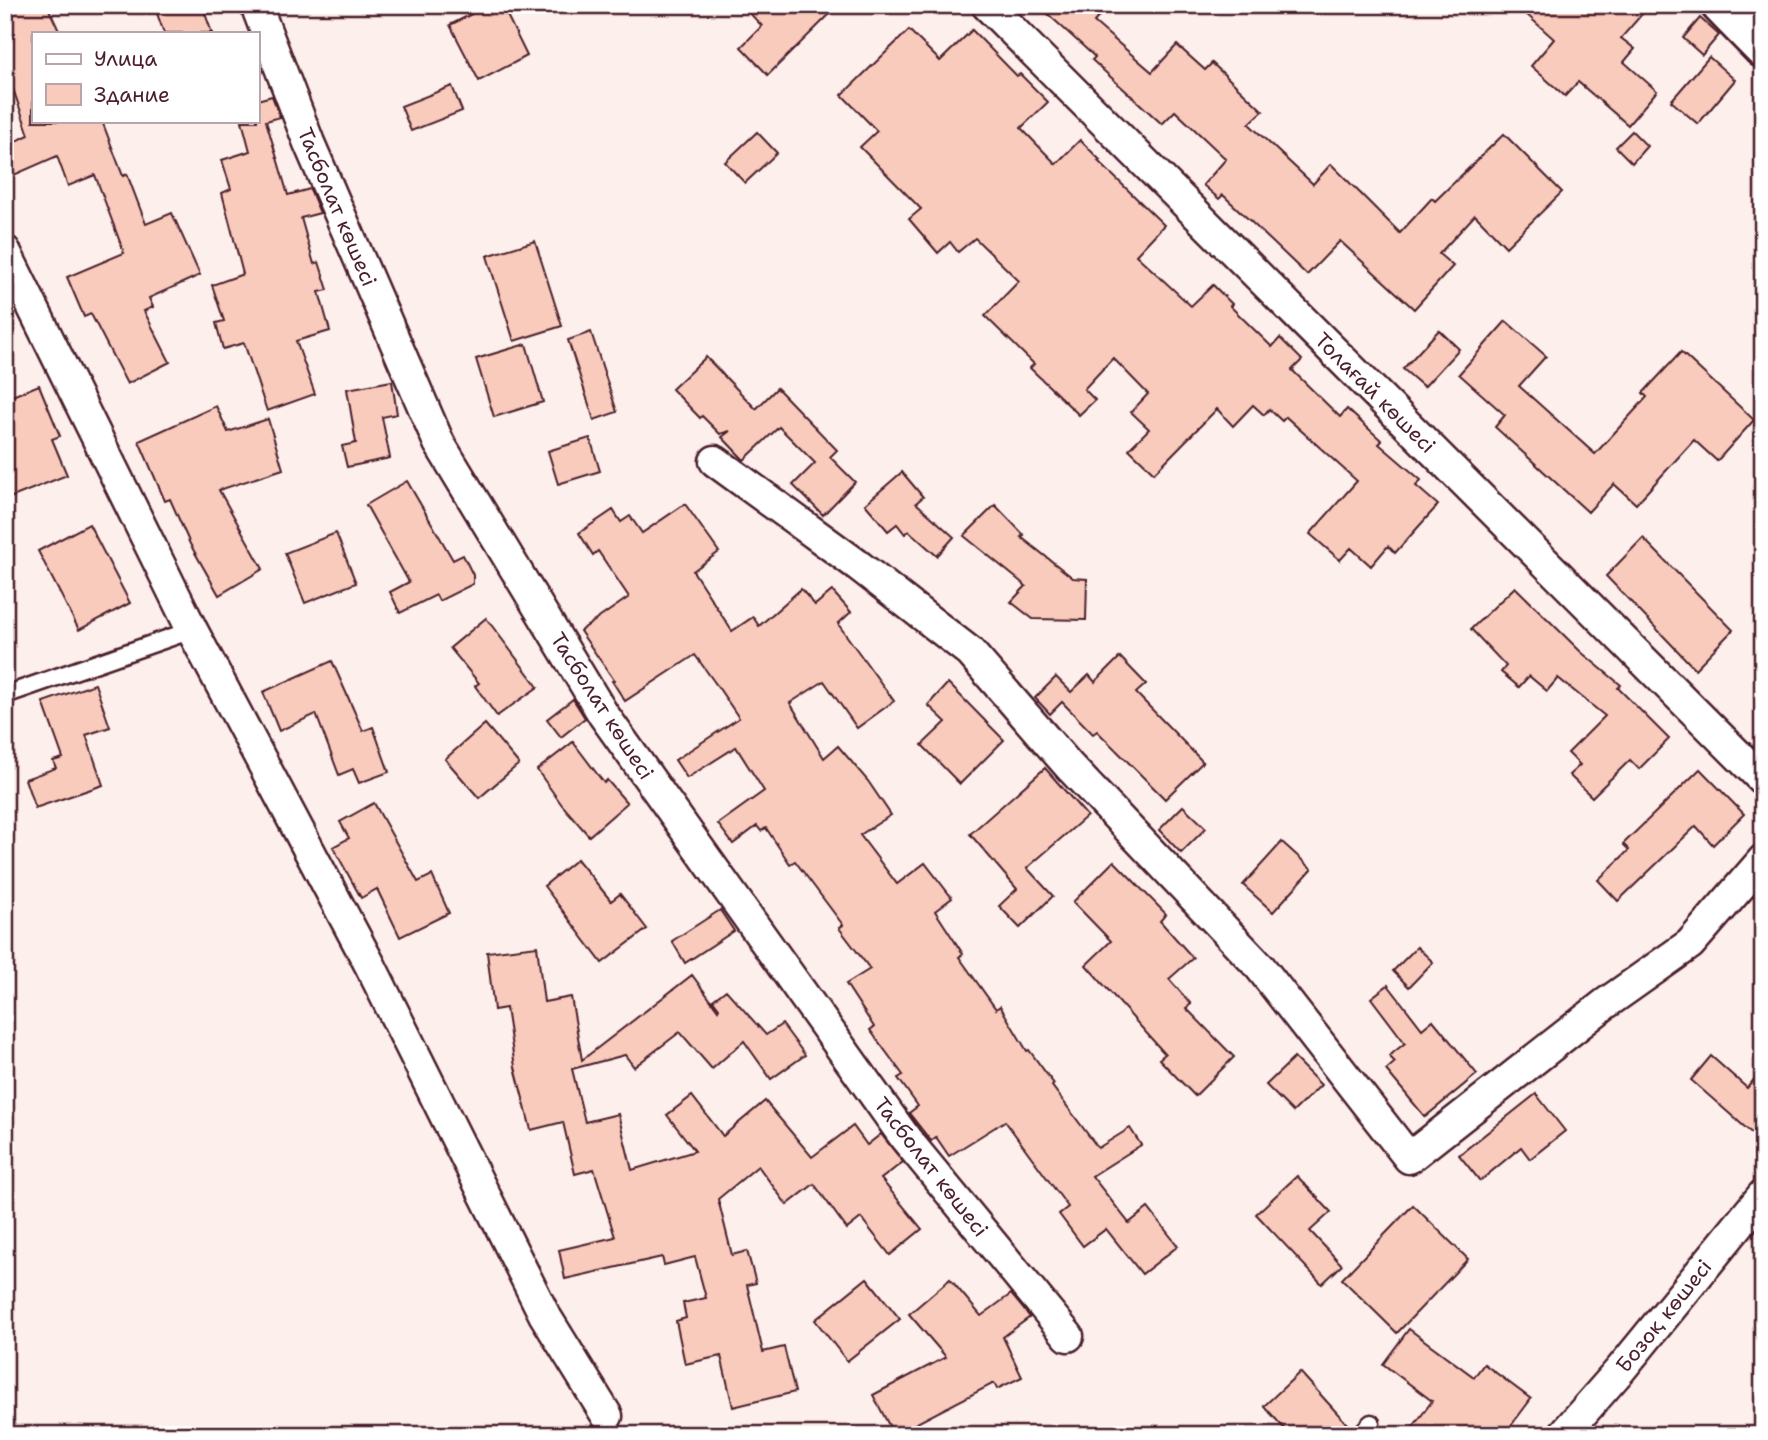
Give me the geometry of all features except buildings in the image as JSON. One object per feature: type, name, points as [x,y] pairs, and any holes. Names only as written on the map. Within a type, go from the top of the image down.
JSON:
[{"type":"street","name":"Тасболат көшесі","points":[[256,5],[309,143],[439,443],[603,714],[906,1139],[1068,1336]]},
{"type":"street","name":"Толағай көшесі","points":[[988,5],[1763,780]]},
{"type":"street","points":[[1721,5],[1763,48]]},
{"type":"street","points":[[5,251],[192,630],[370,965],[544,1314],[607,1416]]},
{"type":"street","points":[[715,461],[859,566],[970,652],[1069,766],[1260,967],[1409,1158],[1605,1004],[1690,944],[1763,860]]},
{"type":"street","name":"Бозоқ көшесі","points":[[1563,1435],[1763,1195]]},
{"type":"lane","points":[[5,695],[192,630]]}]
